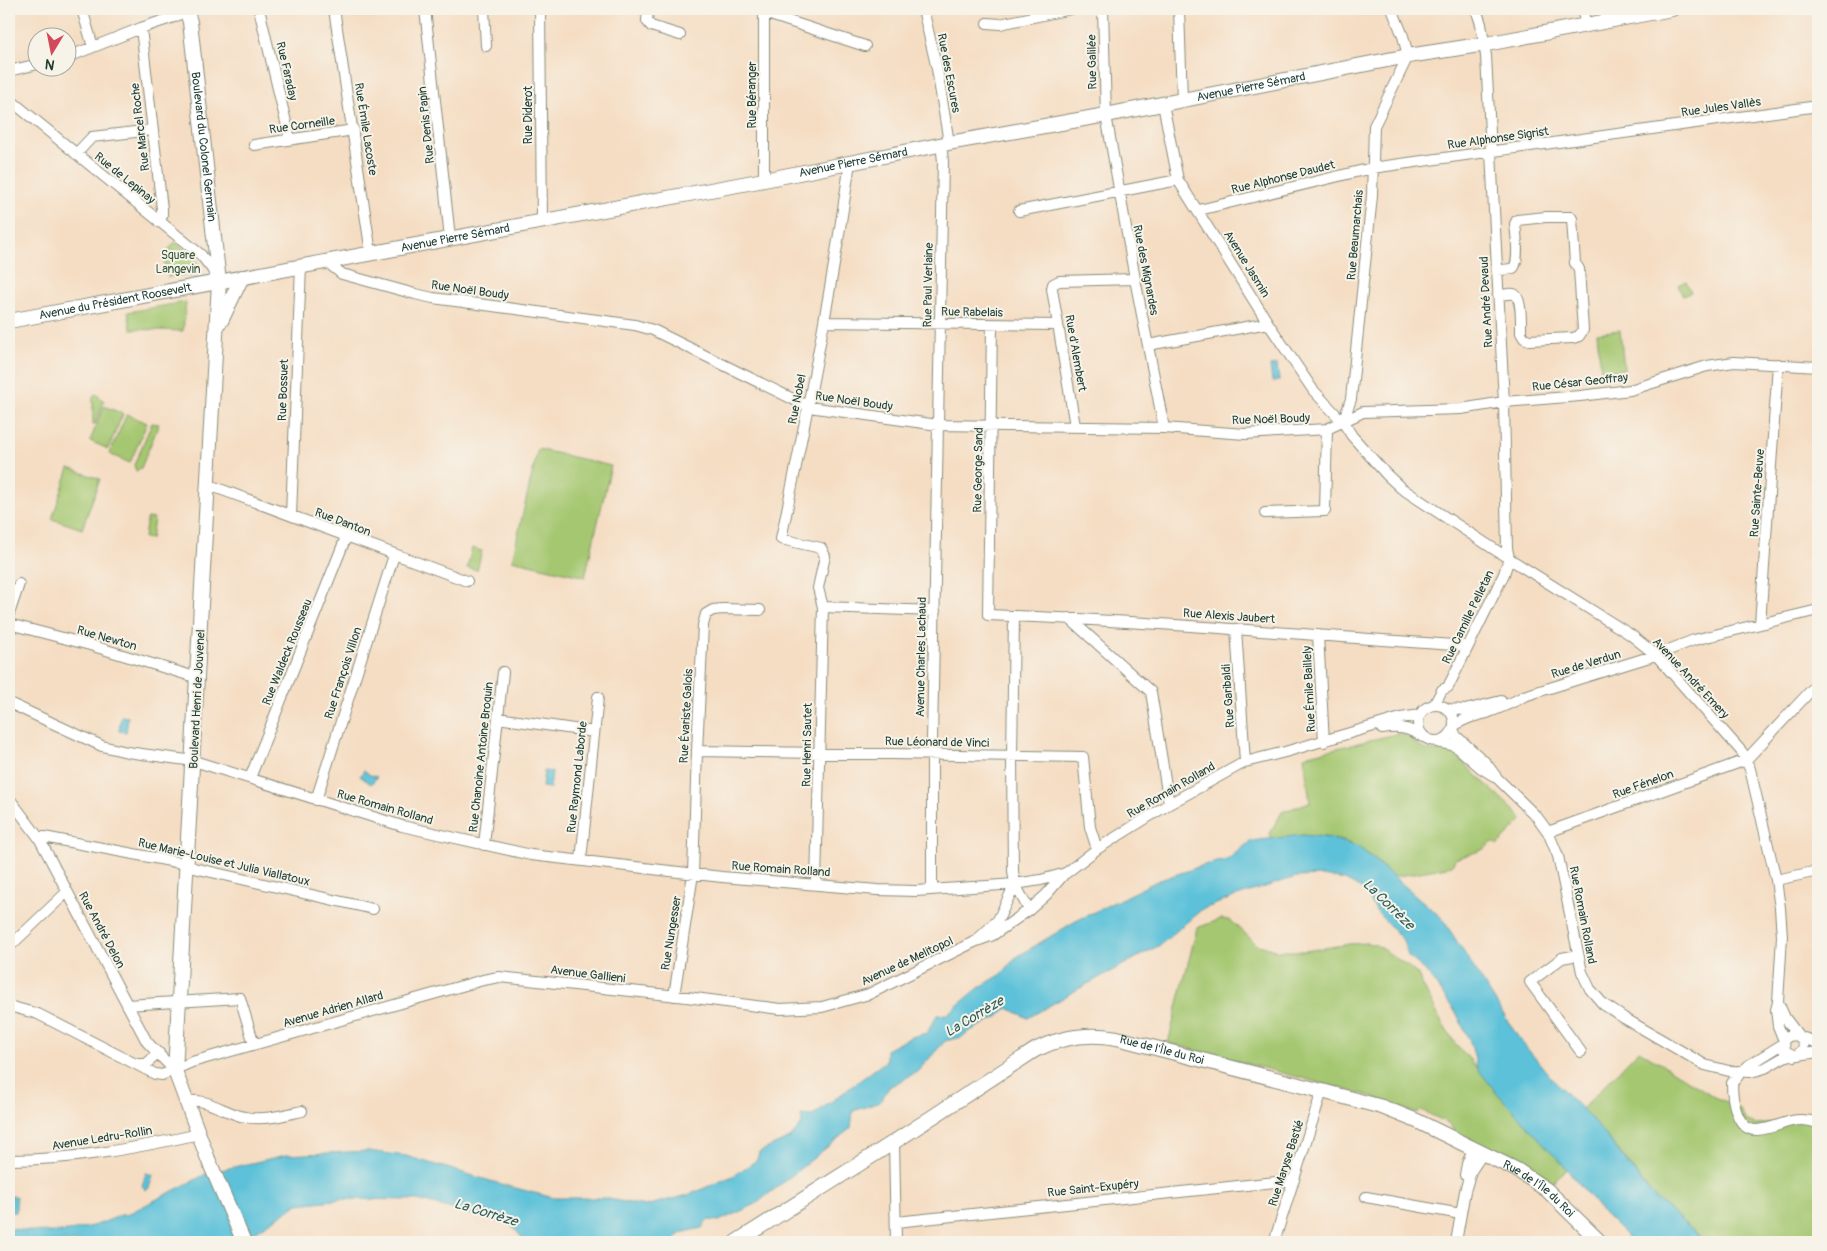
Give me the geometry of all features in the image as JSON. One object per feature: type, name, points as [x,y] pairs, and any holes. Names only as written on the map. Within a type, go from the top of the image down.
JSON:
[{"type":"main road","name":"Boulevard du Colonel Germain","points":[[188,9],[219,282]]},
{"type":"main road","name":"Avenue Pierre Sémard","points":[[219,282],[1106,115],[1408,56],[1486,44],[1672,9]]},
{"type":"main road","name":"Boulevard Henri de Jouvenel","points":[[218,328],[242,277]]},
{"type":"main road","name":"Avenue du Président Roosevelt","points":[[9,321],[219,282]]},
{"type":"main road","name":"Boulevard Henri de Jouvenel","points":[[175,1071],[194,761],[219,282]]},
{"type":"main road","name":"Rue de l'Île du Roi","points":[[736,1242],[1036,1050],[1057,1041],[1099,1035],[1117,1038],[1382,1107],[1517,1170],[1547,1190],[1600,1242]]},
{"type":"main road","points":[[175,1071],[208,1159],[244,1242]]},
{"type":"street","points":[[82,9],[93,47]]},
{"type":"street","points":[[78,53],[174,17],[188,9]]},
{"type":"street","name":"Rue Faraday","points":[[259,9],[290,139]]},
{"type":"street","name":"Rue Émile Lacoste","points":[[334,9],[354,130],[371,253]]},
{"type":"street","name":"Rue Denis Papin","points":[[426,9],[450,238]]},
{"type":"street","points":[[484,9],[486,46]]},
{"type":"street","name":"Rue Diderot","points":[[540,9],[542,221]]},
{"type":"street","points":[[648,9],[647,21],[651,26],[680,35]]},
{"type":"street","name":"Rue des Escures","points":[[923,9],[937,69],[945,144]]},
{"type":"street","points":[[987,23],[1000,24],[1071,9]]},
{"type":"street","name":"Rue Galilée","points":[[1103,9],[1106,115]]},
{"type":"street","points":[[1179,9],[1182,100]]},
{"type":"street","points":[[1392,9],[1403,36],[1408,56]]},
{"type":"street","name":"Rue André Devaud","points":[[1476,9],[1486,44],[1504,402],[1507,548],[1509,558]]},
{"type":"street","points":[[1582,9],[1586,25]]},
{"type":"street","points":[[764,11],[865,46]]},
{"type":"street","name":"Rue Béranger","points":[[764,11],[764,180]]},
{"type":"street","name":"Rue Marcel Roche","points":[[141,28],[162,209],[162,216],[159,222]]},
{"type":"street","name":"Rue Beaumarchais","points":[[1343,422],[1351,399],[1372,196],[1374,126],[1408,56]]},
{"type":"street","points":[[9,71],[28,66]]},
{"type":"street","name":"Rue de Lepinay","points":[[9,99],[201,255],[219,282]]},
{"type":"street","name":"Avenue Jasmin","points":[[1162,104],[1178,180],[1199,210],[1268,323],[1313,390],[1343,422]]},
{"type":"street","name":"Rue Jules Vallès","points":[[1628,133],[1818,106]]},
{"type":"street","name":"Rue des Mignardes","points":[[1106,115],[1135,280],[1164,428]]},
{"type":"street","points":[[76,154],[92,137],[152,130]]},
{"type":"street","name":"Rue Corneille","points":[[254,145],[354,130]]},
{"type":"street","name":"Rue Alphonse Sigrist","points":[[1372,168],[1628,133]]},
{"type":"street","name":"Rue Paul Verlaine","points":[[938,425],[943,160],[945,144]]},
{"type":"street","name":"Rue Nobel","points":[[823,607],[818,588],[825,556],[821,548],[781,539],[809,407],[839,243],[850,162]]},
{"type":"street","name":"Rue Alphonse Daudet","points":[[1199,210],[1372,168]]},
{"type":"street","points":[[1019,211],[1178,180]]},
{"type":"street","points":[[1496,270],[1515,266],[1517,259],[1515,224],[1517,220],[1538,217],[1571,217],[1575,262],[1579,269],[1583,330],[1580,336],[1573,338],[1529,340],[1524,338],[1521,333],[1520,302],[1518,297],[1514,294],[1498,295]]},
{"type":"street","name":"Rue Noël Boudy","points":[[332,260],[332,266],[342,274],[415,294],[653,330],[809,407],[938,425],[1164,428],[1245,434],[1327,429],[1343,422]]},
{"type":"street","name":"Rue Bossuet","points":[[291,515],[301,266]]},
{"type":"street","name":"Rue d'Alembert","points":[[1075,426],[1052,289],[1053,284],[1059,281],[1135,280]]},
{"type":"street","name":"Rue Rabelais","points":[[824,322],[1058,325]]},
{"type":"street","points":[[1148,344],[1268,323]]},
{"type":"street","name":"Rue George Sand","points":[[988,615],[992,325]]},
{"type":"street","name":"Rue César Geoffray","points":[[1343,422],[1363,412],[1462,409],[1504,402],[1630,390],[1707,366],[1734,362],[1818,367]]},
{"type":"street","name":"Rue Sainte-Beuve","points":[[1760,624],[1778,364]]},
{"type":"street","name":"Avenue André Emery","points":[[1343,422],[1352,436],[1401,488],[1631,636],[1656,655],[1742,752],[1746,760],[1776,880],[1782,936],[1776,1018],[1783,1042]]},
{"type":"street","name":"Avenue Charles Lachaud","points":[[932,890],[932,754],[938,425]]},
{"type":"street","points":[[1265,513],[1324,511],[1327,429]]},
{"type":"street","name":"Rue Danton","points":[[209,485],[467,581]]},
{"type":"street","name":"Rue Waldeck Rousseau","points":[[250,778],[346,536]]},
{"type":"street","name":"Rue François Villon","points":[[316,800],[394,554]]},
{"type":"street","name":"Rue Camille Pelletan","points":[[1447,709],[1448,687],[1504,574],[1509,558]]},
{"type":"street","points":[[9,614],[20,589]]},
{"type":"street","points":[[823,607],[935,611]]},
{"type":"street","name":"Rue Henri Sautet","points":[[816,884],[823,607]]},
{"type":"street","name":"Rue Évariste Galois","points":[[693,874],[696,751],[703,634],[706,614],[713,610],[723,609],[760,610]]},
{"type":"street","name":"Rue de Verdun","points":[[1447,709],[1465,710],[1516,696],[1524,696],[1656,655],[1694,640],[1818,610]]},
{"type":"street","name":"Rue Alexis Jaubert","points":[[988,615],[1069,618],[1468,646]]},
{"type":"street","points":[[1014,616],[1013,871],[1015,884],[1029,910]]},
{"type":"street","points":[[1069,618],[1151,692],[1168,804]]},
{"type":"street","name":"Rue Newton","points":[[9,624],[57,634],[182,669],[198,678]]},
{"type":"street","name":"Rue Garibaldi","points":[[1236,629],[1245,762]]},
{"type":"street","name":"Rue Émile Baillely","points":[[1318,635],[1324,742]]},
{"type":"street","name":"Rue Chanoine Antoine Broquin","points":[[484,845],[503,672]]},
{"type":"street","points":[[1746,760],[1818,683]]},
{"type":"street","name":"Rue Camille Pelletan","points":[[1434,705],[1442,690],[1448,687]]},
{"type":"street","name":"Rue de Verdun","points":[[1454,727],[1461,720],[1490,712],[1517,701],[1524,696]]},
{"type":"street","name":"Rue Raymond Laborde","points":[[581,860],[598,697]]},
{"type":"street","name":"Rue Romain Rolland","points":[[9,703],[102,746],[127,752],[194,761],[402,826],[484,845],[531,855],[693,874],[878,890],[932,890],[1015,884],[1041,880],[1066,873],[1098,848],[1168,804],[1245,762],[1324,742],[1379,724],[1420,715]]},
{"type":"street","points":[[1434,705],[1447,709],[1452,715],[1454,727],[1450,736],[1437,742],[1430,741],[1419,732],[1417,724],[1420,715],[1427,707],[1434,705]]},
{"type":"street","points":[[498,718],[594,732]]},
{"type":"street","name":"Rue Romain Rolland","points":[[1345,736],[1385,728],[1402,727],[1424,737]]},
{"type":"street","name":"Rue Romain Rolland","points":[[1454,727],[1456,736],[1486,763],[1496,778]]},
{"type":"street","name":"Rue Romain Rolland","points":[[1437,742],[1452,744],[1496,778],[1537,817],[1548,832],[1558,856],[1582,972],[1590,989],[1604,1004],[1705,1065],[1717,1069],[1757,1071],[1795,1055]]},
{"type":"street","name":"Rue Léonard de Vinci","points":[[696,751],[1083,757],[1090,827],[1098,848]]},
{"type":"street","name":"Rue Fénelon","points":[[1548,832],[1746,760]]},
{"type":"street","name":"Rue André Delon","points":[[9,798],[39,838],[147,1042],[175,1071]]},
{"type":"street","name":"Rue Marie-Louise et Julia Viallatoux","points":[[39,838],[44,837],[181,863],[194,868],[373,909]]},
{"type":"street","points":[[1776,880],[1818,871]]},
{"type":"street","name":"Avenue de Melitopol","points":[[674,996],[780,1008],[822,1006],[869,994],[974,942],[993,935],[1029,910],[1066,873]]},
{"type":"street","name":"Rue Nungesser","points":[[674,996],[693,874]]},
{"type":"street","points":[[974,942],[998,920],[1015,884]]},
{"type":"street","points":[[9,947],[67,892]]},
{"type":"street","points":[[1578,955],[1562,958],[1530,982],[1581,1052]]},
{"type":"street","name":"Avenue Gallieni","points":[[500,977],[674,996]]},
{"type":"street","name":"Avenue Adrien Allard","points":[[175,1071],[192,1062],[254,1044],[471,983],[500,977]]},
{"type":"street","points":[[127,1005],[240,998],[254,1044]]},
{"type":"street","points":[[1778,1002],[1785,1018],[1800,1036],[1804,1046],[1795,1055]]},
{"type":"street","points":[[9,1006],[38,1014],[155,1074],[162,1075],[175,1071]]},
{"type":"street","points":[[1818,1043],[1800,1036],[1788,1036],[1783,1042],[1749,1065],[1732,1083],[1733,1105],[1740,1119],[1752,1129],[1760,1129],[1798,1119],[1818,1122]]},
{"type":"street","points":[[1783,1042],[1785,1051],[1795,1055],[1818,1052]]},
{"type":"street","points":[[136,1064],[146,1064],[159,1053]]},
{"type":"street","name":"Rue Maryse Bastié","points":[[1274,1242],[1322,1091]]},
{"type":"street","points":[[186,1102],[195,1099],[243,1117],[251,1118],[302,1111]]},
{"type":"street","name":"Avenue Ledru-Rollin","points":[[9,1160],[40,1160],[86,1154],[199,1134]]},
{"type":"street","points":[[894,1142],[896,1242]]},
{"type":"street","points":[[1456,1242],[1465,1191],[1478,1151]]},
{"type":"street","name":"Rue Saint-Exupéry","points":[[896,1222],[1294,1180]]},
{"type":"street","points":[[1366,1197],[1461,1214]]},
{"type":"green space","name":"Square Langevin","points":[[175,242],[198,263],[200,273],[198,275],[193,277],[183,275],[168,277],[163,257]]},
{"type":"green space","points":[[1686,281],[1691,292],[1683,296],[1678,285]]},
{"type":"green space","points":[[186,302],[183,331],[131,329],[128,312]]},
{"type":"green space","points":[[1620,330],[1624,369],[1601,372],[1597,333]]},
{"type":"green space","points":[[96,394],[104,401],[95,424],[93,424],[93,396]]},
{"type":"green space","points":[[104,406],[123,414],[108,449],[90,441]]},
{"type":"green space","points":[[127,414],[147,423],[130,463],[109,454]]},
{"type":"green space","points":[[152,423],[159,424],[141,468],[136,471],[134,465]]},
{"type":"green space","points":[[538,449],[611,466],[585,577],[512,560]]},
{"type":"green space","points":[[69,468],[100,479],[82,529],[52,519]]},
{"type":"green space","points":[[147,518],[154,519],[151,539],[144,538]]},
{"type":"green space","points":[[472,548],[482,551],[477,570],[467,568]]},
{"type":"green space","points":[[1400,733],[1426,750],[1451,751],[1523,819],[1498,845],[1493,842],[1482,850],[1455,859],[1452,866],[1393,877],[1367,853],[1347,842],[1315,836],[1272,839],[1270,834],[1282,812],[1310,802],[1304,756]]},
{"type":"green space","points":[[1221,919],[1229,920],[1235,924],[1256,944],[1278,951],[1305,951],[1367,943],[1376,945],[1405,964],[1417,974],[1443,1025],[1455,1043],[1567,1169],[1551,1183],[1513,1160],[1454,1132],[1450,1124],[1421,1110],[1417,1114],[1374,1097],[1168,1043],[1197,928]]},
{"type":"green space","points":[[1639,1050],[1713,1096],[1739,1108],[1746,1120],[1756,1125],[1818,1119],[1818,1242],[1706,1242],[1652,1195],[1620,1152],[1582,1109]]},
{"type":"water","points":[[1277,365],[1279,380],[1275,382],[1272,381],[1270,366]]},
{"type":"water","points":[[121,716],[128,717],[126,732],[119,731]]},
{"type":"water","points":[[364,770],[370,775],[377,777],[371,784],[360,776]]},
{"type":"water","points":[[544,771],[552,772],[550,788],[542,787]]},
{"type":"water","name":"La Corrèze","points":[[1303,835],[1330,838],[1359,847],[1442,918],[1520,1040],[1555,1082],[1597,1124],[1652,1195],[1706,1242],[1633,1242],[1604,1214],[1566,1168],[1497,1093],[1477,1068],[1471,1044],[1457,1014],[1425,970],[1408,956],[1403,940],[1377,912],[1365,891],[1345,880],[1322,876],[1296,877],[1201,910],[1160,945],[1028,1018],[1007,1008],[999,1016],[962,1037],[945,1041],[917,1072],[889,1087],[880,1102],[853,1111],[851,1128],[756,1204],[719,1221],[708,1220],[702,1228],[680,1233],[674,1242],[526,1242],[511,1225],[418,1200],[343,1199],[298,1204],[258,1230],[232,1242],[9,1242],[9,1228],[53,1232],[93,1226],[121,1215],[126,1215],[208,1173],[286,1155],[368,1151],[406,1156],[554,1198],[604,1198],[645,1206],[688,1195],[733,1176],[757,1160],[759,1152],[790,1138],[802,1124],[801,1115],[812,1116],[886,1061],[886,1050],[911,1037],[927,1033],[937,1015],[947,1014],[980,987],[1002,974],[1015,958],[1074,922],[1157,881],[1204,865],[1227,860],[1251,841]]},
{"type":"water","points":[[146,1173],[153,1175],[149,1188],[146,1190],[142,1186]]},
{"type":"water","points":[[9,1196],[16,1196],[16,1212],[9,1212]]}]
